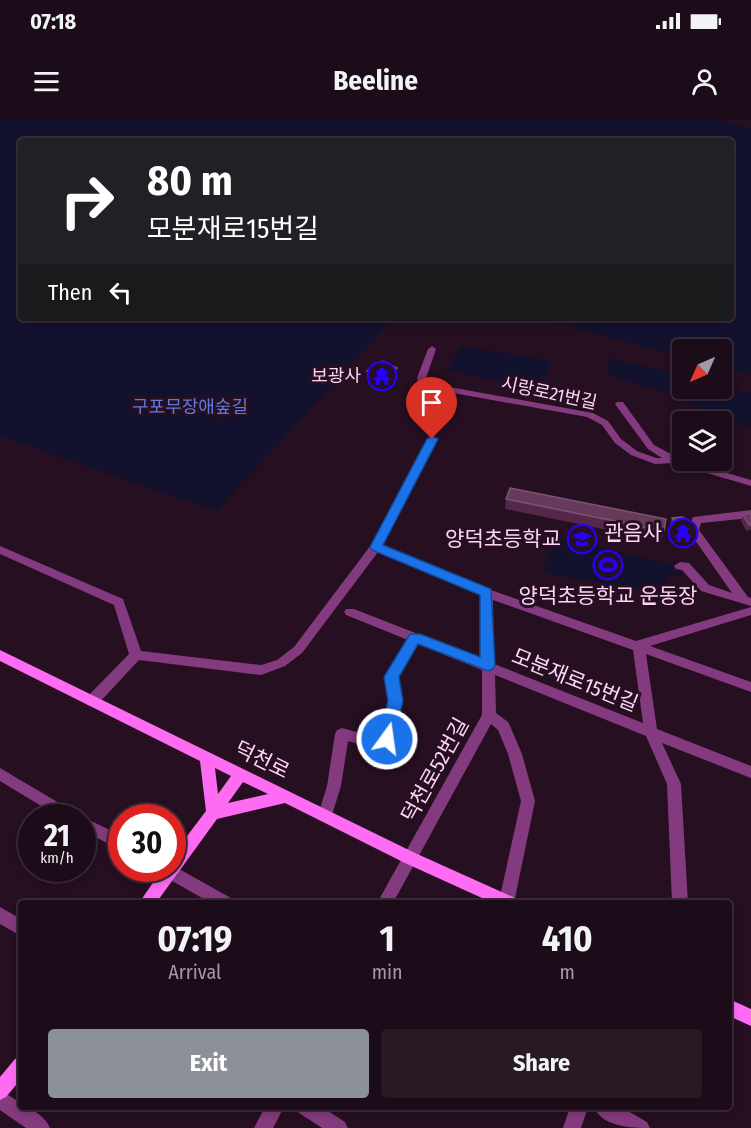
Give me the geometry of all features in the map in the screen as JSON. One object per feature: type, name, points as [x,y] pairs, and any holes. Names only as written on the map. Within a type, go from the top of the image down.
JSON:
[{"type":"main road","name":"덕천로","points":[[0,655],[410,858],[504,900]]},
{"type":"main road","points":[[207,759],[213,813]]},
{"type":"main road","points":[[186,847],[240,775]]},
{"type":"main road","points":[[213,813],[245,808],[285,796]]},
{"type":"main road","points":[[149,900],[160,882]]},
{"type":"main road","points":[[732,1008],[751,1018]]},
{"type":"main road","points":[[0,1091],[18,1069]]},
{"type":"street","name":"시랑로21번길","points":[[432,349],[421,382],[431,386],[590,415],[605,423],[618,441],[634,453],[655,461],[672,460]]},
{"type":"street","points":[[620,404],[651,447],[672,459]]},
{"type":"street","points":[[136,655],[261,670],[281,663],[298,650],[376,547],[432,439]]},
{"type":"street","name":"시랑로21번길","points":[[710,471],[751,483]]},
{"type":"street","points":[[749,604],[693,530],[697,520],[751,514]]},
{"type":"street","points":[[376,547],[487,592],[751,687]]},
{"type":"street","points":[[0,550],[119,602],[136,655]]},
{"type":"street","points":[[680,567],[685,566],[705,588],[749,604]]},
{"type":"street","name":"덕천로52번길","points":[[387,900],[489,715],[487,592]]},
{"type":"street","points":[[638,645],[749,604]]},
{"type":"street","name":"모분재로15번길","points":[[350,612],[488,665],[751,772]]},
{"type":"street","points":[[325,815],[334,786],[342,734],[375,743],[387,739],[396,701],[392,677],[415,638]]},
{"type":"street","points":[[638,645],[651,732],[674,784],[680,900]]},
{"type":"street","points":[[92,701],[136,655]]},
{"type":"street","name":"덕천로","points":[[489,715],[503,726],[515,754],[528,801],[508,900]]},
{"type":"street","points":[[0,774],[51,804]]},
{"type":"street","points":[[186,881],[220,900]]},
{"type":"street","points":[[0,915],[18,926]]},
{"type":"street","points":[[0,1099],[41,1128]]},
{"type":"street","points":[[263,1128],[272,1110]]},
{"type":"street","points":[[310,1110],[339,1128]]},
{"type":"street","points":[[572,1128],[578,1110]]},
{"type":"street","points":[[608,1110],[641,1128]]},
{"type":"green space","name":"구포무장애숲길","points":[[0,120],[720,120],[751,129],[751,375],[732,370],[732,339],[672,339],[672,354],[550,321],[734,321],[734,138],[18,138],[18,321],[391,321],[216,511],[0,436]]},
{"type":"green space","points":[[461,346],[551,361],[541,389],[453,372],[448,368]]},
{"type":"green space","points":[[609,358],[672,373],[672,395],[608,375]]},
{"type":"green space","points":[[732,388],[751,394],[751,428],[732,421],[732,411],[707,411],[680,399],[732,399]]},
{"type":"green space","name":"양덕초등학교 운동장","points":[[554,537],[680,566],[679,576],[669,574],[667,582],[641,590],[543,573]]},
{"type":"building","points":[[382,361],[397,368],[381,378],[367,371]]},
{"type":"building","points":[[510,488],[666,519],[664,531],[506,499]]},
{"type":"building","points":[[751,513],[751,525],[749,525],[743,515]]},
{"type":"building","points":[[682,517],[689,521],[693,531],[681,533],[672,518]]},
{"type":"place","name":"보광사","points":[[382,376]]},
{"type":"place","name":"관음사","points":[[683,533]]},
{"type":"place","name":"양덕초등학교","points":[[582,539]]},
{"type":"place","name":"양덕초등학교 운동장","points":[[608,565]]},
{"type":"route","points":[[387,739],[396,701],[392,690],[392,677],[415,638],[488,665],[487,592],[376,547],[432,439]]}]
